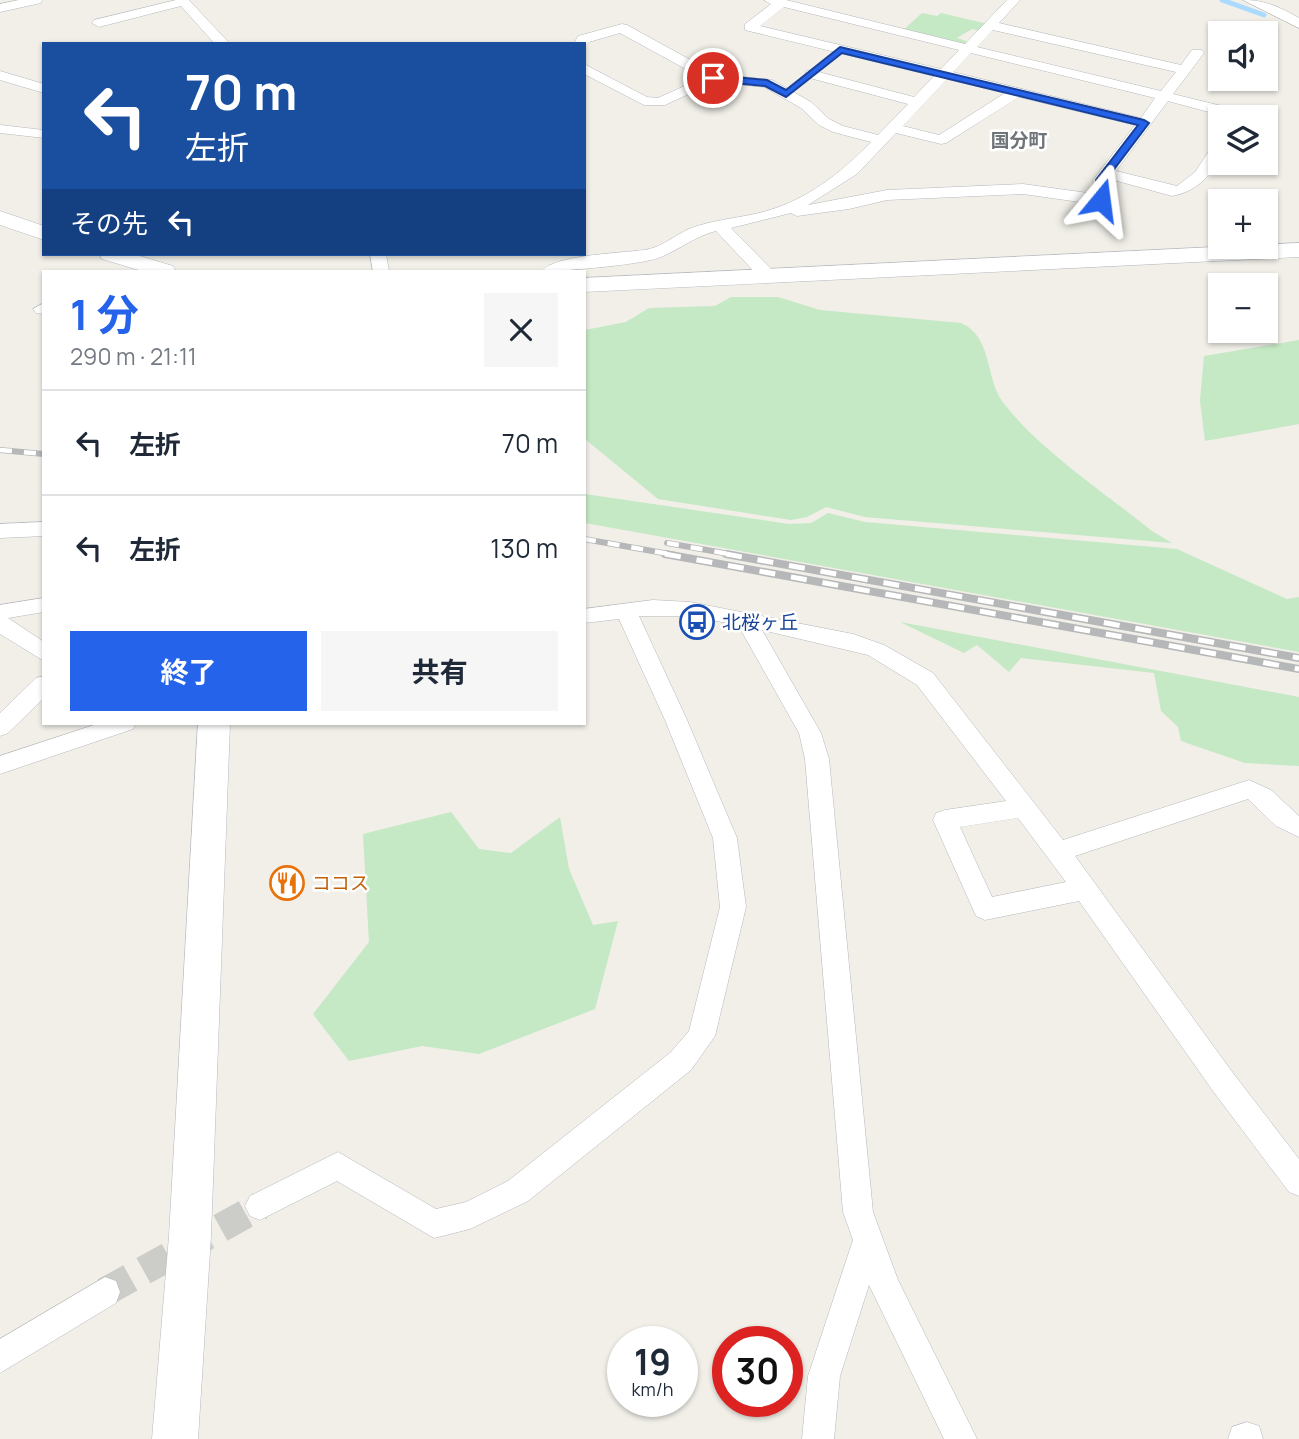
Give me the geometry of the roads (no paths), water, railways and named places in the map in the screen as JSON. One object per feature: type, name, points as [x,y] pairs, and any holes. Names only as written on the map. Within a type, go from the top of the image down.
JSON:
[{"type":"street","points":[[0,8],[36,0]]},
{"type":"street","points":[[780,212],[818,194],[852,171],[1014,0]]},
{"type":"street","points":[[1249,0],[1274,9],[1299,24]]},
{"type":"street","points":[[99,23],[183,1],[221,42]]},
{"type":"street","points":[[917,102],[750,27],[776,1],[967,50],[1208,107]]},
{"type":"street","points":[[786,94],[869,25]]},
{"type":"street","points":[[990,25],[1185,70]]},
{"type":"street","points":[[582,42],[583,39],[622,28],[713,78],[767,83],[838,129],[881,140]]},
{"type":"street","points":[[552,270],[564,265],[654,254],[700,230],[780,212],[811,210],[887,195],[1023,189],[1101,200],[1104,191],[1101,180],[1197,53]]},
{"type":"street","points":[[826,62],[943,74],[1144,123]]},
{"type":"street","points":[[586,69],[644,101],[660,102],[713,78]]},
{"type":"street","points":[[0,75],[42,88]]},
{"type":"street","points":[[892,128],[941,140],[1017,92]]},
{"type":"street","points":[[0,129],[42,134]]},
{"type":"street","points":[[1107,173],[1172,191],[1181,191],[1191,186],[1208,162]]},
{"type":"street","points":[[0,218],[42,232]]},
{"type":"street","points":[[720,226],[768,276]]},
{"type":"street","points":[[586,285],[1299,250]]},
{"type":"street","points":[[116,256],[161,270]]},
{"type":"street","points":[[0,531],[42,528]]},
{"type":"street","points":[[0,612],[42,605]]},
{"type":"street","points":[[586,616],[653,607],[690,609],[746,619],[852,642],[876,650],[925,679],[1058,852],[1231,1093],[1299,1182]]},
{"type":"street","points":[[260,1206],[338,1167],[434,1224],[470,1215],[518,1191],[681,1061],[701,1036],[733,907],[725,838],[676,720],[625,609]]},
{"type":"street","points":[[746,619],[810,733],[817,759],[858,1212],[885,1287],[961,1439]]},
{"type":"street","points":[[0,623],[42,652]]},
{"type":"street","points":[[0,727],[42,686]]},
{"type":"street","points":[[0,765],[119,725]]},
{"type":"street","points":[[176,1439],[190,1236],[214,725]]},
{"type":"street","points":[[1058,852],[1249,789],[1268,799],[1288,823],[1299,827]]},
{"type":"street","points":[[1023,808],[945,820],[985,909],[1085,889]]},
{"type":"street","points":[[818,1439],[824,1376],[867,1242]]},
{"type":"street","points":[[0,1357],[105,1292]]},
{"type":"waterway","points":[[1222,0],[1264,15]]},
{"type":"tunnel","points":[[105,1292],[260,1206]]},
{"type":"railway","points":[[0,450],[42,454]]},
{"type":"railway","points":[[586,539],[675,555]]},
{"type":"railway","points":[[667,543],[735,555]]},
{"type":"railway","points":[[665,554],[1299,669]]},
{"type":"railway","points":[[726,554],[1299,658]]},
{"type":"place","name":"北桜ヶ丘","points":[[697,622]]},
{"type":"place","name":"ココス","points":[[287,883]]},
{"type":"district","name":"国分町","points":[[1019,140]]}]
